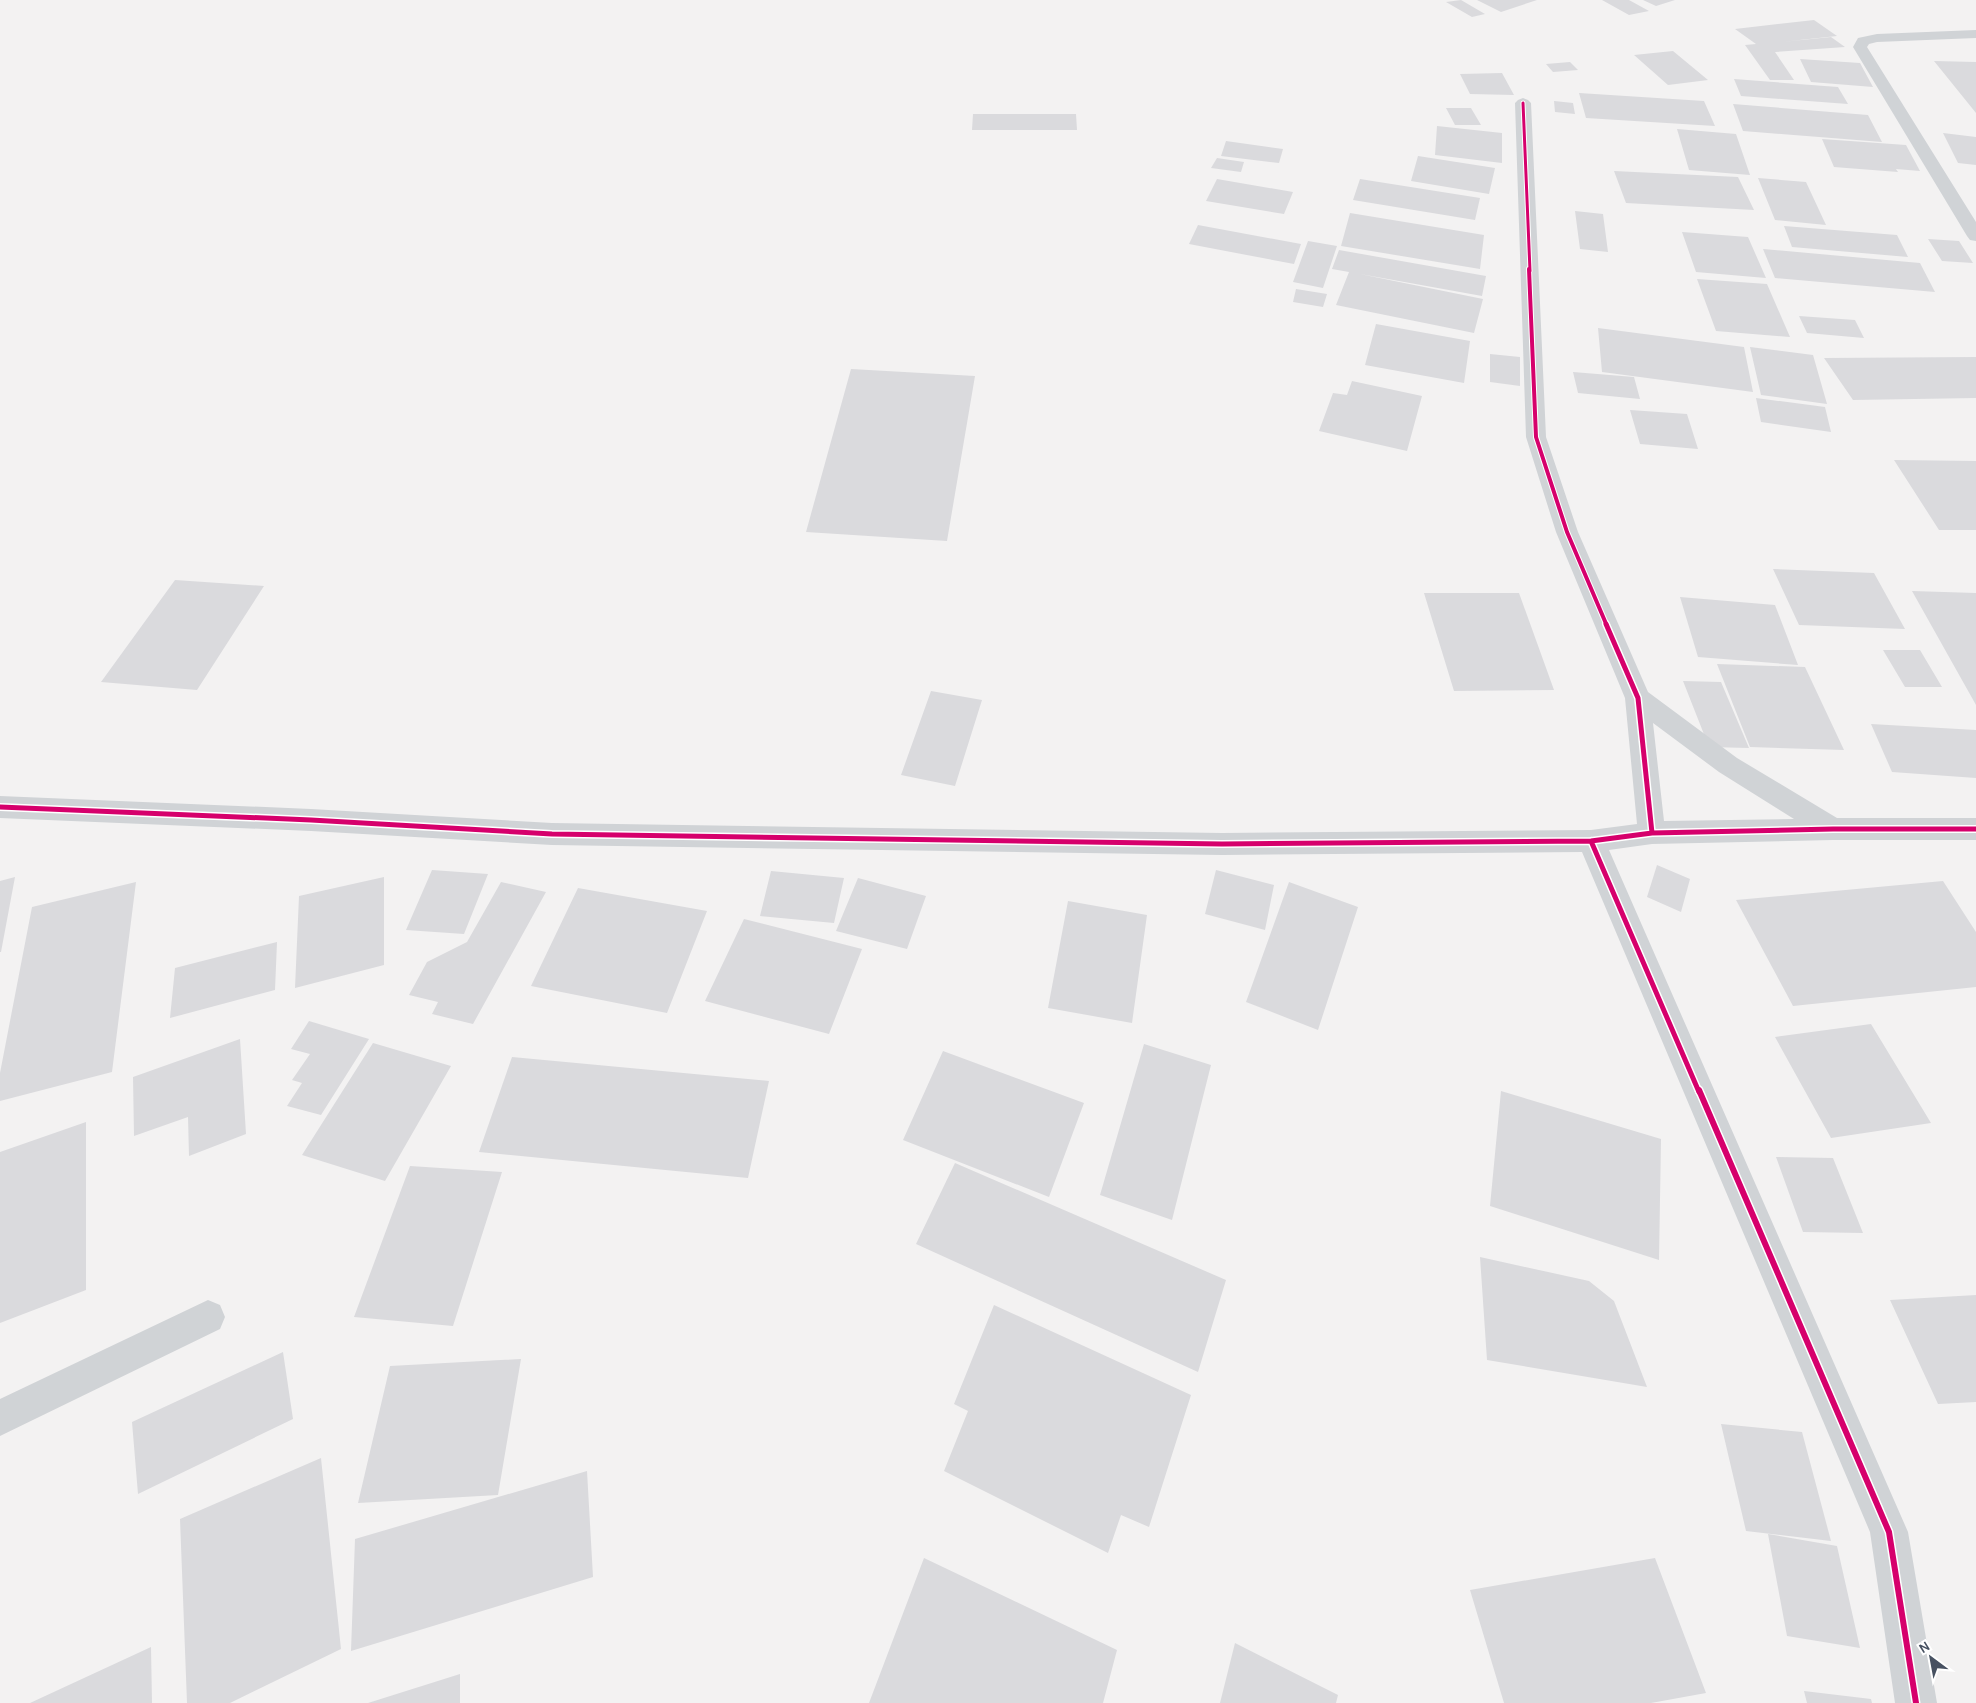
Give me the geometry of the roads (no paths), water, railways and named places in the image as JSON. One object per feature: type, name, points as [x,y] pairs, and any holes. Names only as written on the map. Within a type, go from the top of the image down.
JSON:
[{"type":"street","points":[[1976,34],[1877,38],[1863,41],[1860,47],[1976,236]]},
{"type":"street","points":[[1523,103],[1536,437],[1567,532],[1638,698],[1652,833]]},
{"type":"street","points":[[1638,698],[1728,765],[1834,828]]},
{"type":"street","points":[[0,808],[311,820],[552,834],[1222,844],[1591,841],[1652,833],[1834,828],[1976,829]]},
{"type":"street","points":[[1591,841],[1889,1532],[1916,1703]]},
{"type":"street","points":[[0,1418],[208,1317]]}]
